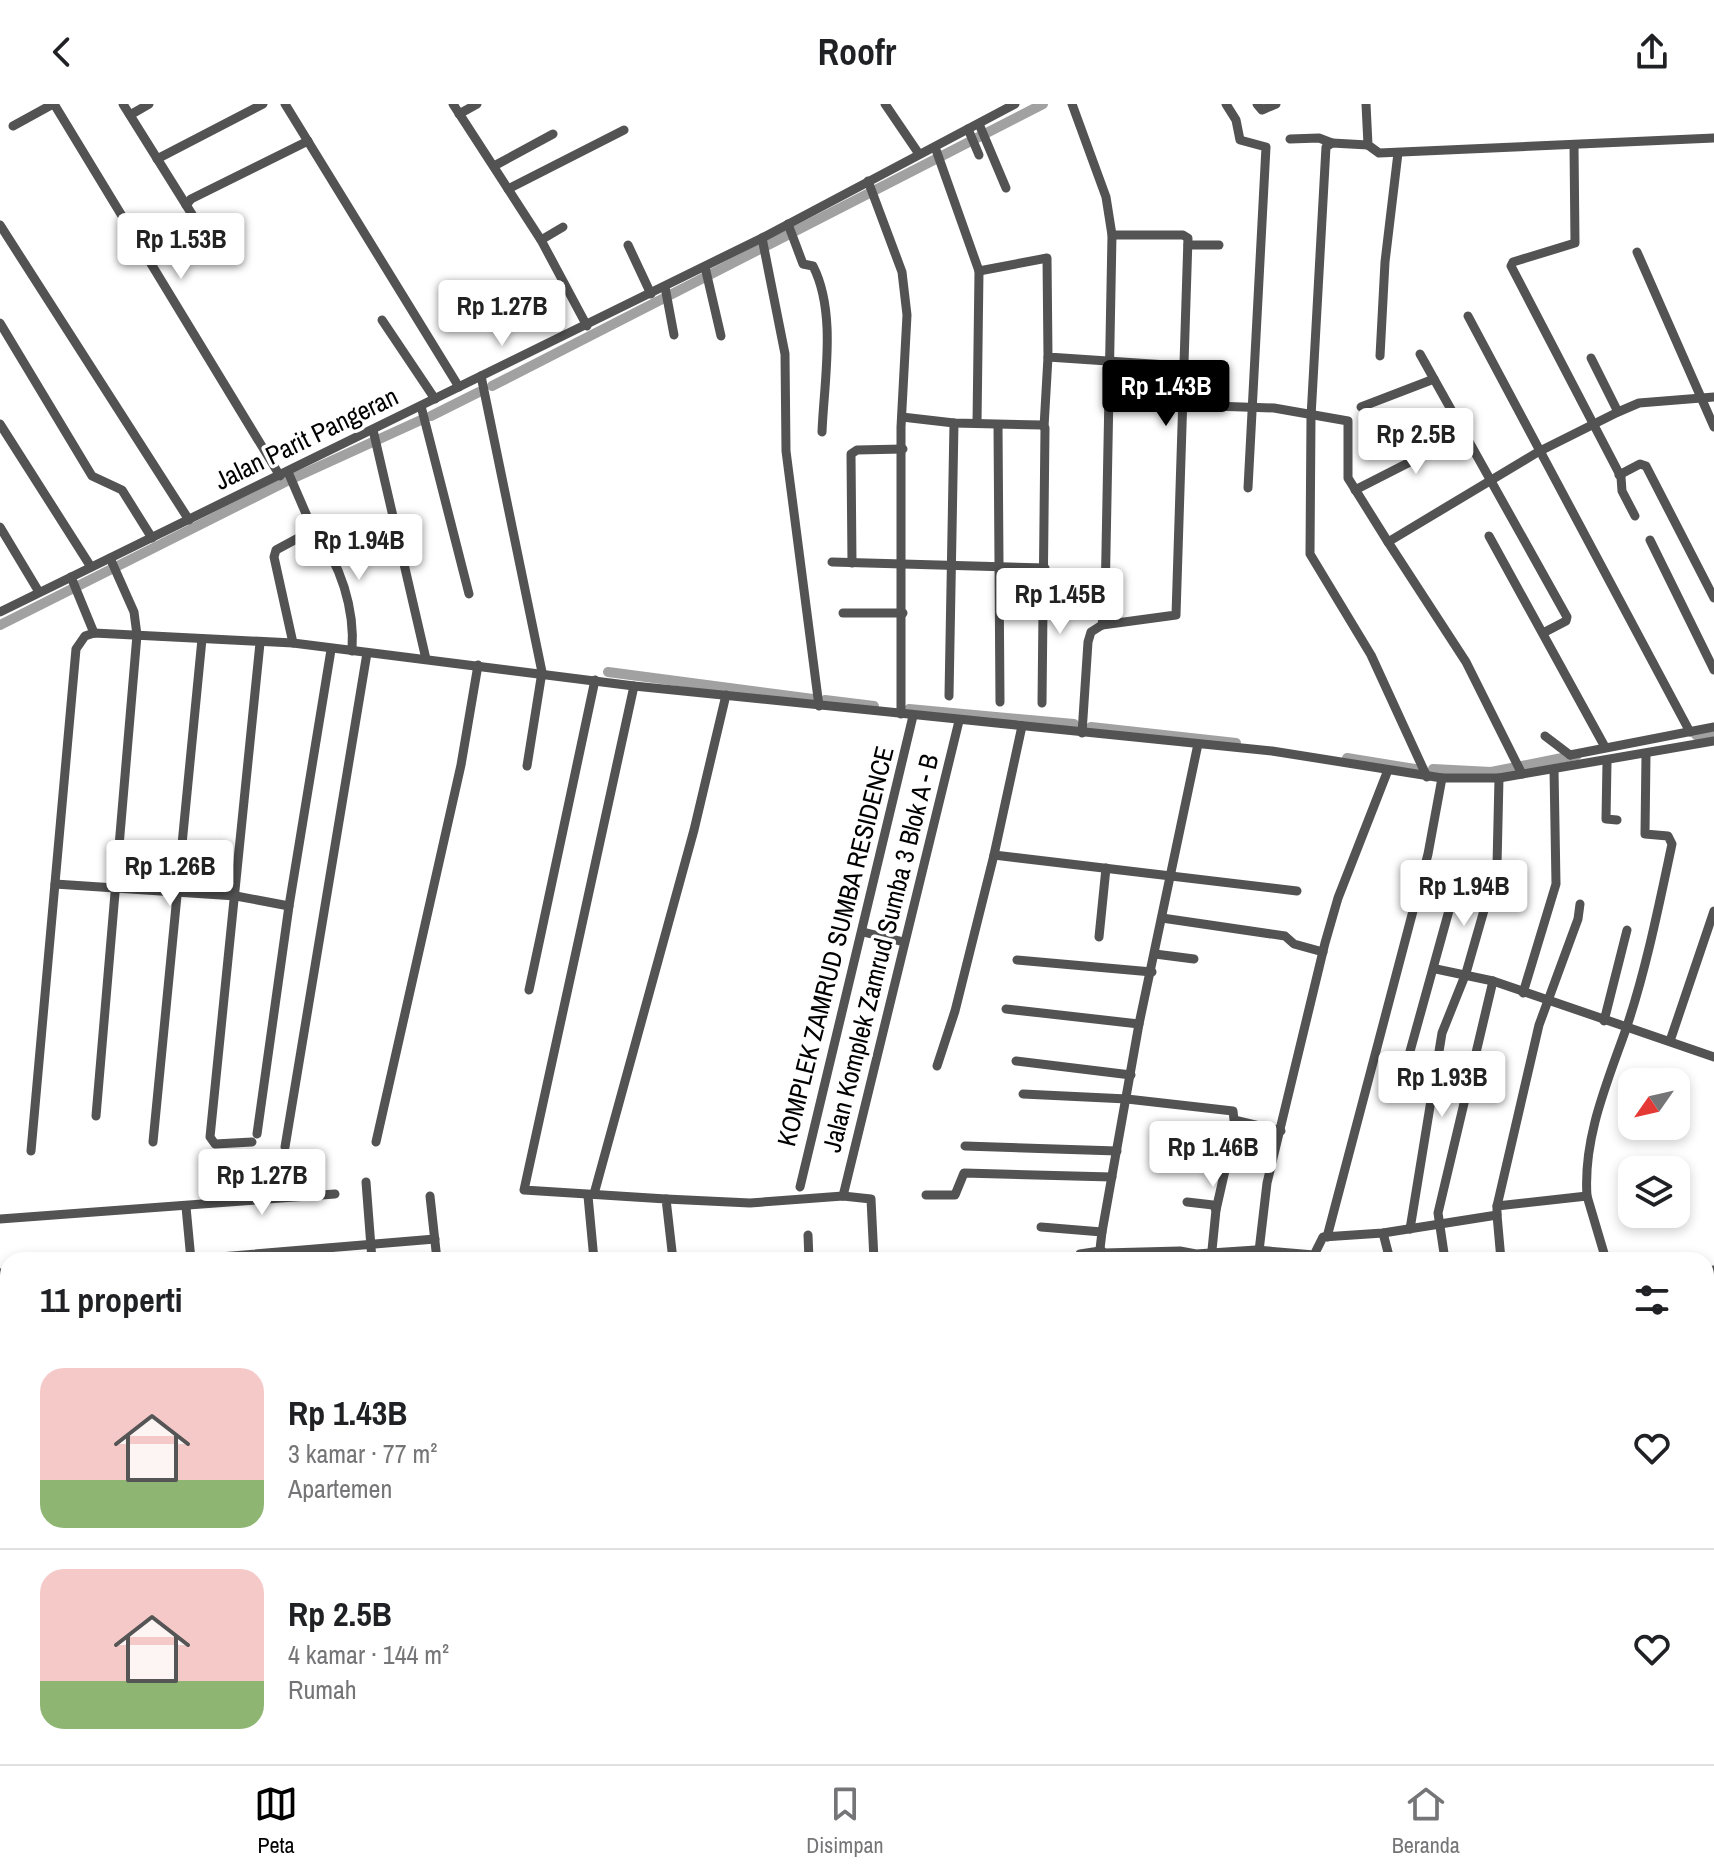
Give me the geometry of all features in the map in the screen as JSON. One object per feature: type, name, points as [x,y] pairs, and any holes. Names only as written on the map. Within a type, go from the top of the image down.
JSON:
[{"type":"street","points":[[13,126],[54,104],[288,478],[313,530],[326,544],[342,583],[354,627],[352,651]]},
{"type":"street","points":[[123,104],[198,224]]},
{"type":"street","points":[[130,115],[149,104]]},
{"type":"street","points":[[157,159],[263,104]]},
{"type":"street","points":[[285,104],[459,387]]},
{"type":"street","points":[[453,104],[541,240],[587,326]]},
{"type":"street","points":[[459,114],[477,104]]},
{"type":"street","points":[[885,104],[919,154]]},
{"type":"street","name":"Jalan Parit Pangeran","points":[[0,612],[39,592],[72,580],[91,567],[189,520],[288,478],[375,436],[421,406],[481,376],[651,294],[666,290],[788,224],[870,189],[919,154],[973,141],[979,124],[1015,104]]},
{"type":"street","points":[[1072,104],[1106,197],[1112,235],[1105,603],[1102,625]]},
{"type":"street","points":[[1226,104],[1236,120],[1240,140],[1266,147],[1248,488]]},
{"type":"street","points":[[1257,104],[1262,110],[1276,104]]},
{"type":"street","points":[[1366,104],[1368,145]]},
{"type":"street","points":[[979,124],[1006,188]]},
{"type":"street","points":[[508,189],[624,130]]},
{"type":"street","points":[[494,166],[553,134]]},
{"type":"street","points":[[1290,139],[1319,138],[1332,143],[1368,145],[1379,153],[1398,153],[1714,138]]},
{"type":"street","points":[[186,205],[191,199],[308,141]]},
{"type":"street","points":[[1332,143],[1326,147],[1323,180],[1311,417],[1312,560],[1371,655],[1427,777]]},
{"type":"street","points":[[1574,145],[1575,243],[1513,262],[1511,266],[1619,475],[1622,491],[1635,516]]},
{"type":"street","points":[[936,150],[979,271],[977,423]]},
{"type":"street","points":[[1380,356],[1382,286],[1398,153]]},
{"type":"street","points":[[870,189],[902,272],[907,315],[902,417],[901,714]]},
{"type":"street","points":[[788,224],[803,264],[813,266],[819,278],[826,318],[822,432]]},
{"type":"street","points":[[0,225],[189,520]]},
{"type":"street","points":[[541,240],[563,227]]},
{"type":"street","points":[[1082,733],[1091,632],[1102,625],[1176,615],[1188,245],[1183,235],[1112,235]]},
{"type":"street","points":[[762,238],[785,354],[786,451],[819,706]]},
{"type":"street","points":[[628,245],[651,294]]},
{"type":"street","points":[[1188,245],[1219,245]]},
{"type":"street","points":[[1637,252],[1714,427]]},
{"type":"street","points":[[979,271],[1047,258],[1042,703]]},
{"type":"street","points":[[705,267],[721,336]]},
{"type":"street","points":[[666,290],[674,335]]},
{"type":"street","points":[[1468,316],[1686,732],[1684,747]]},
{"type":"street","points":[[382,320],[435,399]]},
{"type":"street","points":[[0,323],[92,476],[122,490],[152,538]]},
{"type":"street","points":[[1420,354],[1567,617],[1543,633]]},
{"type":"street","points":[[1048,357],[1182,366]]},
{"type":"street","points":[[1591,358],[1618,412]]},
{"type":"street","points":[[481,376],[542,672],[527,766]]},
{"type":"street","points":[[1361,407],[1434,379]]},
{"type":"street","points":[[1388,542],[1493,482],[1538,452],[1593,423],[1639,403],[1714,397]]},
{"type":"street","points":[[1183,405],[1250,407],[1348,421],[1347,472],[1355,490],[1466,662],[1522,774]]},
{"type":"street","points":[[421,406],[469,594]]},
{"type":"street","points":[[902,417],[1044,427]]},
{"type":"street","points":[[949,696],[954,423]]},
{"type":"street","points":[[0,424],[91,567]]},
{"type":"street","points":[[998,425],[1000,702]]},
{"type":"street","points":[[1355,490],[1465,434]]},
{"type":"street","points":[[375,436],[426,659]]},
{"type":"street","points":[[852,563],[851,454],[857,450],[903,449]]},
{"type":"street","points":[[1619,475],[1640,464],[1646,466],[1714,598]]},
{"type":"street","points":[[0,527],[39,592]]},
{"type":"street","points":[[293,643],[274,557],[276,550],[313,530]]},
{"type":"street","points":[[1489,536],[1605,747]]},
{"type":"street","points":[[1650,540],[1714,670]]},
{"type":"street","points":[[96,1116],[137,635],[134,612],[110,558]]},
{"type":"street","points":[[832,562],[1045,568]]},
{"type":"street","points":[[72,580],[94,633]]},
{"type":"street","points":[[1044,607],[1105,603]]},
{"type":"street","points":[[843,613],[903,613]]},
{"type":"street","points":[[31,1151],[76,649],[85,636],[94,633],[293,643],[634,686],[1198,744],[1442,778],[1499,778],[1554,769],[1605,747],[1714,727]]},
{"type":"street","points":[[153,1142],[202,639]]},
{"type":"street","points":[[260,643],[210,1137],[215,1144],[255,1138],[331,650]]},
{"type":"street","points":[[285,1147],[367,653]]},
{"type":"street","points":[[376,1142],[461,765],[478,665]]},
{"type":"street","points":[[529,990],[595,680]]},
{"type":"street","points":[[634,686],[524,1190],[750,1203],[843,1196],[872,1200],[874,1252]]},
{"type":"street","points":[[594,1252],[591,1195],[694,830],[726,695]]},
{"type":"street","name":"KOMPLEK ZAMRUD SUMBA RESIDENCE","points":[[800,1187],[913,716]]},
{"type":"street","name":"Jalan Komplek Zamrud Sumba 3 Blok A - B","points":[[843,1196],[959,721]]},
{"type":"street","points":[[937,1066],[955,1011],[994,855],[1022,726]]},
{"type":"street","points":[[1545,736],[1568,763]]},
{"type":"street","points":[[1568,763],[1607,762],[1714,741]]},
{"type":"street","points":[[1100,1251],[1139,1024],[1198,744]]},
{"type":"street","points":[[1604,1252],[1587,1196],[1591,1141],[1627,1027],[1672,844],[1668,836],[1645,834],[1646,755]]},
{"type":"street","points":[[1607,762],[1606,819],[1617,820]]},
{"type":"street","points":[[1523,993],[1556,884],[1554,769]]},
{"type":"street","points":[[1257,1252],[1263,1203],[1323,952],[1338,898],[1388,770]]},
{"type":"street","points":[[1327,1237],[1428,854],[1442,778]]},
{"type":"street","points":[[1410,1229],[1442,1033],[1466,973],[1497,865],[1499,778]]},
{"type":"street","points":[[994,855],[1297,891]]},
{"type":"street","points":[[1099,937],[1106,868]]},
{"type":"street","points":[[1404,1073],[1436,969],[1458,878]]},
{"type":"street","points":[[55,884],[236,896],[289,906]]},
{"type":"street","points":[[1500,1252],[1497,1210],[1520,1098],[1545,1002],[1575,929],[1580,904]]},
{"type":"street","points":[[1670,1041],[1714,911]]},
{"type":"street","points":[[1162,918],[1285,936],[1294,944],[1323,952]]},
{"type":"street","points":[[1604,1021],[1627,930]]},
{"type":"street","points":[[863,932],[904,942]]},
{"type":"street","points":[[1155,954],[1194,959]]},
{"type":"street","points":[[1017,960],[1152,972]]},
{"type":"street","points":[[1436,969],[1493,981],[1545,1002],[1714,1057]]},
{"type":"street","points":[[1443,1252],[1438,1224],[1465,1091],[1493,981]]},
{"type":"street","points":[[1006,1009],[1139,1024]]},
{"type":"street","points":[[1016,1061],[1131,1075]]},
{"type":"street","points":[[1023,1094],[1127,1099],[1233,1111],[1234,1120],[1281,1131]]},
{"type":"street","points":[[965,1146],[1117,1151]]},
{"type":"street","points":[[1211,1252],[1216,1210],[1226,1166]]},
{"type":"street","points":[[926,1195],[955,1195],[964,1173],[1112,1177]]},
{"type":"street","points":[[366,1182],[372,1252]]},
{"type":"street","points":[[0,1219],[335,1194]]},
{"type":"street","points":[[430,1196],[436,1252]]},
{"type":"street","points":[[1318,1252],[1321,1239],[1327,1237],[1410,1229],[1497,1210],[1587,1196]]},
{"type":"street","points":[[666,1199],[672,1252]]},
{"type":"street","points":[[1187,1202],[1213,1205],[1216,1210]]},
{"type":"street","points":[[186,1207],[190,1252]]},
{"type":"street","points":[[1041,1227],[1102,1232]]},
{"type":"street","points":[[1383,1233],[1388,1252]]},
{"type":"street","points":[[808,1235],[809,1252]]},
{"type":"street","points":[[271,1252],[435,1239]]},
{"type":"street","points":[[1093,1252],[1109,1252]]},
{"type":"waterway","points":[[768,245],[1043,104]]},
{"type":"waterway","points":[[492,386],[760,249]]},
{"type":"waterway","points":[[431,416],[479,392]]},
{"type":"waterway","points":[[0,625],[285,482],[421,420]]},
{"type":"waterway","points":[[608,672],[813,699]]},
{"type":"waterway","points":[[825,700],[874,706]]},
{"type":"waterway","points":[[909,709],[1074,724]]},
{"type":"waterway","points":[[1091,727],[1236,743]]},
{"type":"waterway","points":[[1696,735],[1714,732]]},
{"type":"waterway","points":[[1433,769],[1491,772],[1577,755]]},
{"type":"waterway","points":[[1347,758],[1415,769]]}]
